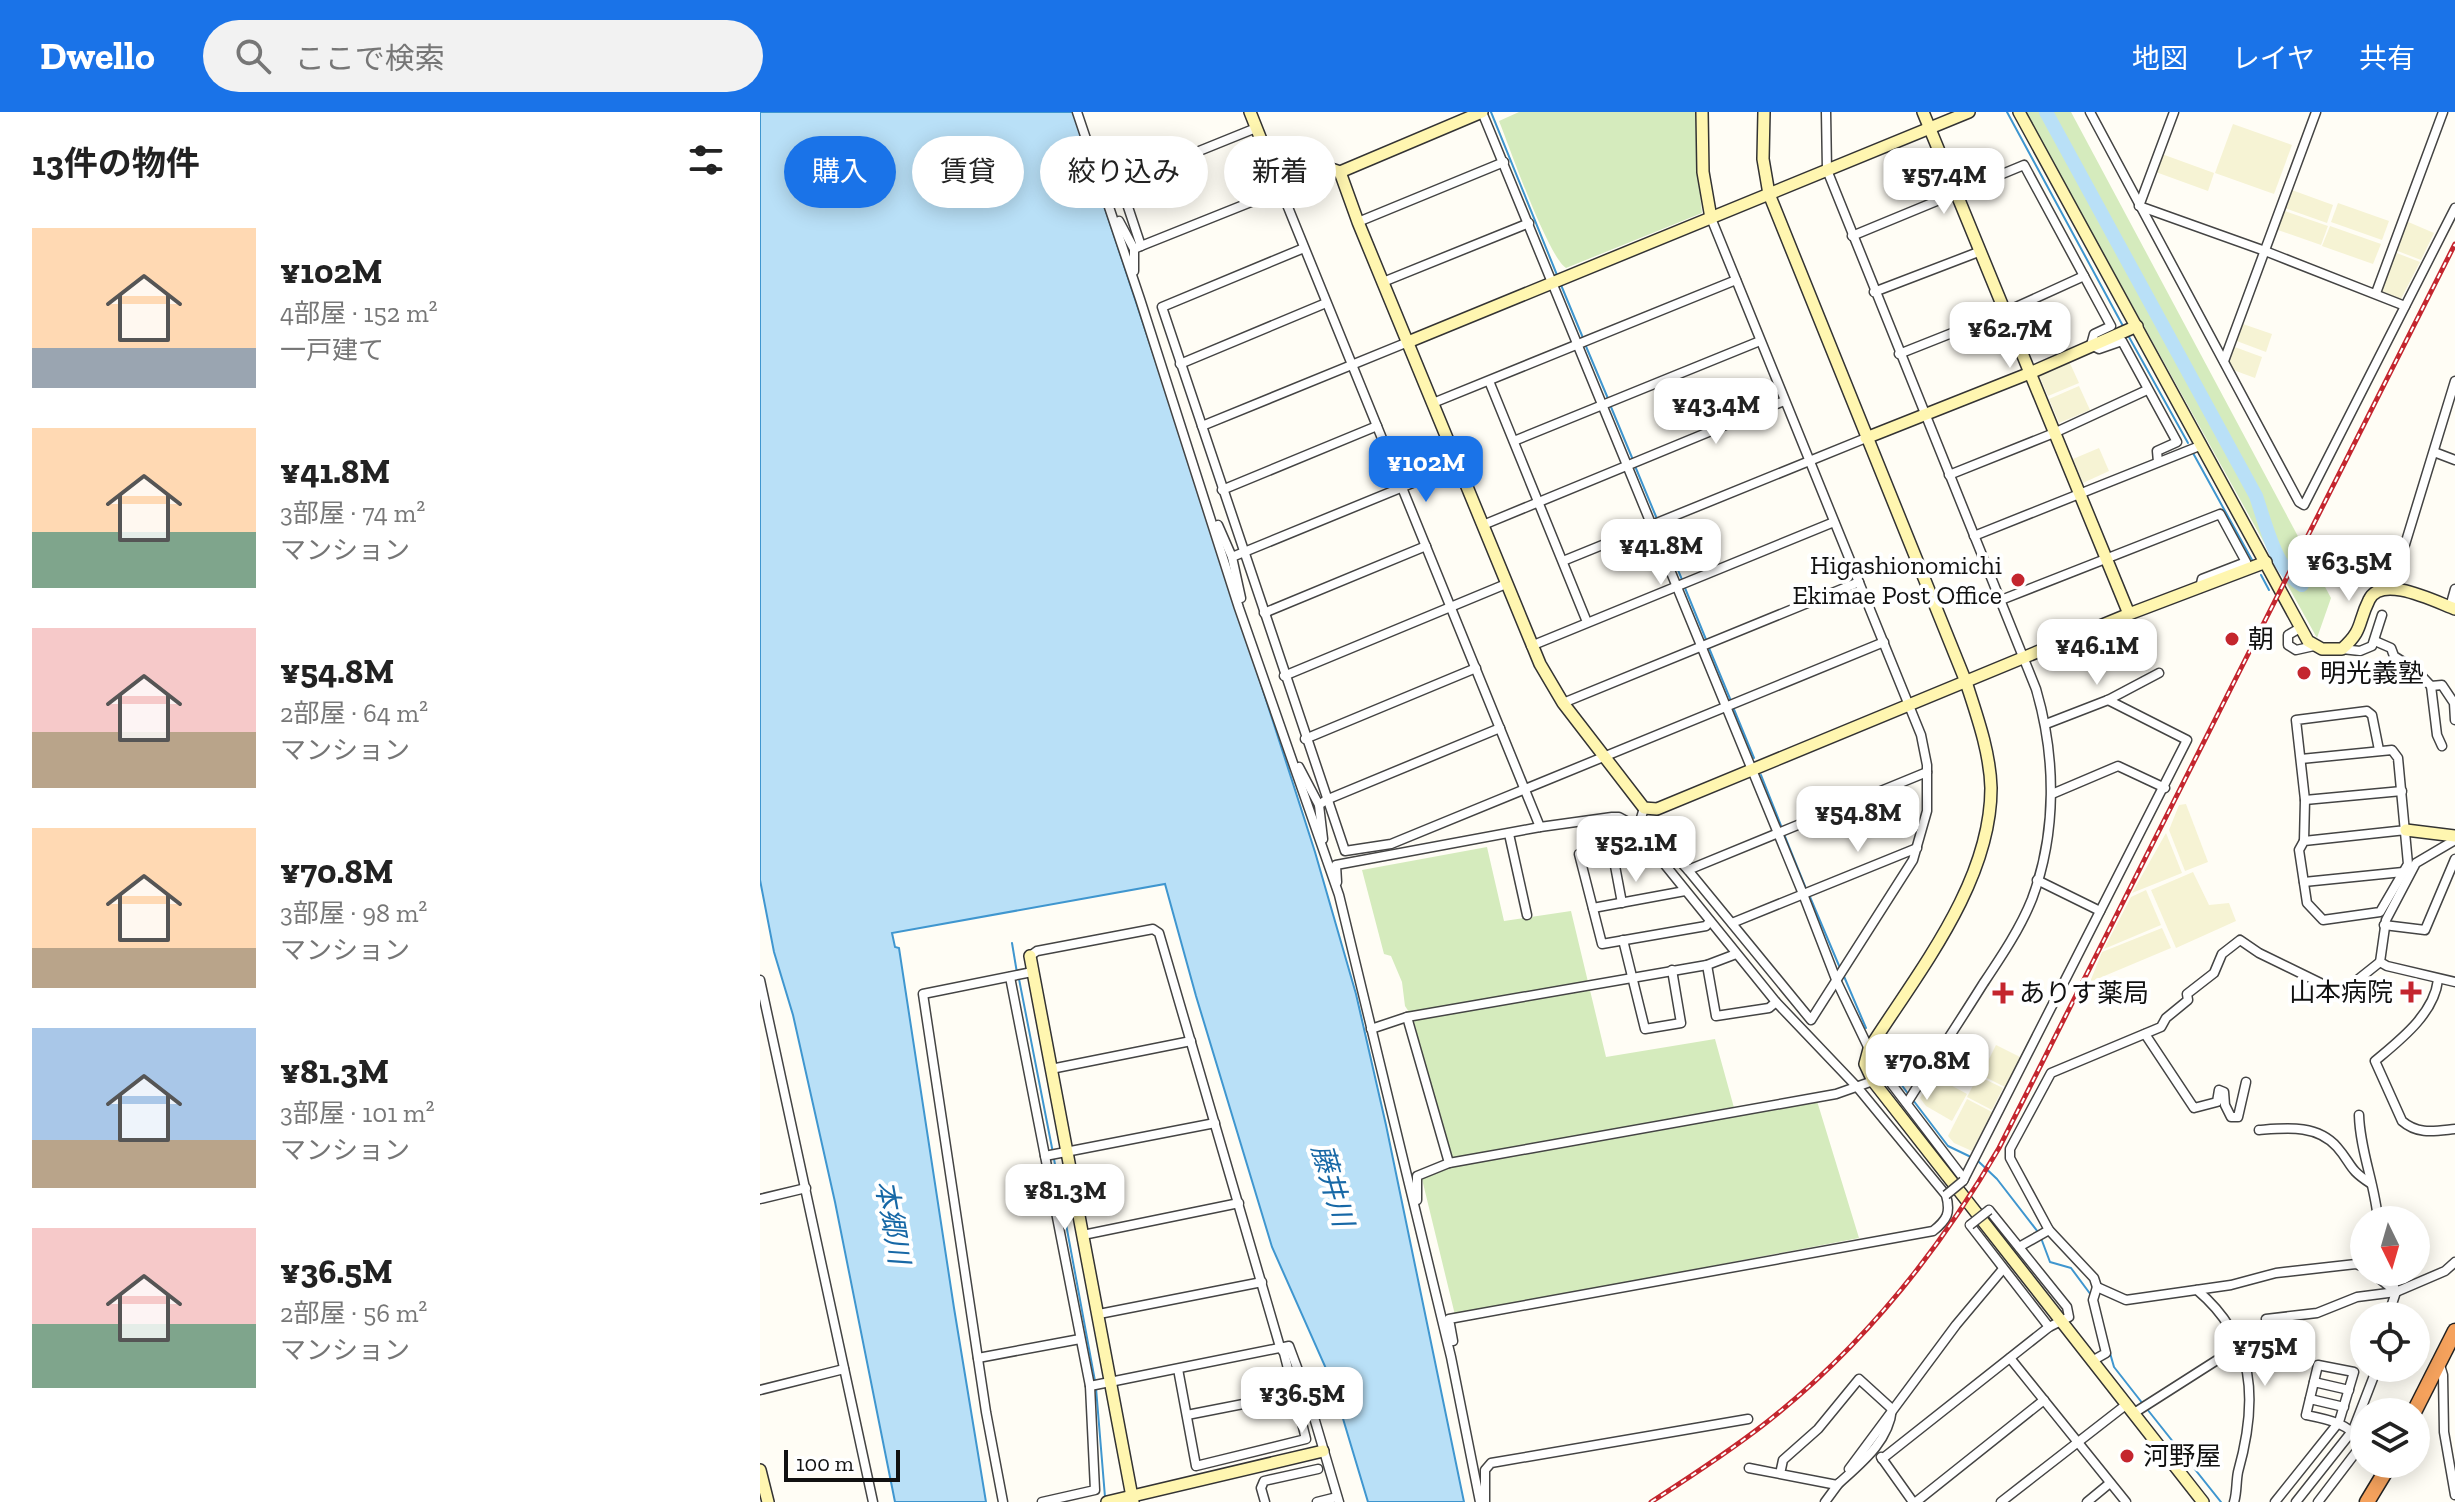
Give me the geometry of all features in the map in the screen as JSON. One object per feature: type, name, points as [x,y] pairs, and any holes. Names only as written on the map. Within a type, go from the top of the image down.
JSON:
[{"type":"highway","points":[[2421,1398],[2455,1333]]},
{"type":"highway","points":[[2367,1502],[2382,1478]]},
{"type":"street","points":[[1077,112],[1239,608],[1339,895],[1417,1212],[1483,1502]]},
{"type":"street","points":[[1251,112],[1259,136]]},
{"type":"street","points":[[1336,171],[1340,172],[1482,112],[1557,281],[1869,1049]]},
{"type":"street","points":[[1340,172],[1531,646],[1563,703],[1642,813],[1811,1020],[1905,875],[1917,848],[1927,811],[1927,772],[1921,735],[1711,218],[1703,172],[1702,112]]},
{"type":"street","points":[[1764,112],[1763,159],[1769,194],[1966,682],[1981,727],[1989,767],[1991,790],[1986,834],[1976,872],[1961,904],[1869,1049],[1865,1064],[1873,1081],[2092,1361],[2138,1407],[2203,1502]]},
{"type":"street","points":[[1826,112],[1827,170],[2036,689],[2046,724],[2052,794],[2046,849],[2031,900],[2009,945],[1910,1098]]},
{"type":"street","points":[[1923,112],[2129,614]]},
{"type":"street","points":[[1202,426],[1969,112]]},
{"type":"street","points":[[2019,112],[2300,628],[2314,646]]},
{"type":"street","points":[[2090,112],[2299,502],[2304,505],[2455,208]]},
{"type":"street","points":[[2139,206],[2174,112]]},
{"type":"street","points":[[2224,361],[2316,112]]},
{"type":"street","points":[[2376,293],[2443,112]]},
{"type":"street","points":[[1140,299],[1135,281],[1138,248],[1120,183],[1256,128]]},
{"type":"street","points":[[1358,222],[1504,162]]},
{"type":"street","points":[[1852,236],[2024,165],[2111,326],[2094,334],[2091,345]]},
{"type":"street","points":[[2139,206],[2405,306]]},
{"type":"street","points":[[1138,248],[1237,208]]},
{"type":"street","points":[[1288,208],[1540,827]]},
{"type":"street","points":[[1111,212],[1138,248]]},
{"type":"street","points":[[1383,282],[1529,223]]},
{"type":"street","points":[[1304,248],[1162,307],[1305,739],[1322,802],[1323,850],[1336,865],[1339,895]]},
{"type":"street","points":[[1874,292],[1981,251]]},
{"type":"street","points":[[1899,354],[2005,312],[2084,276]]},
{"type":"street","points":[[1433,403],[1736,280]]},
{"type":"street","points":[[1180,364],[1326,303]]},
{"type":"street","points":[[1563,561],[2030,373],[2137,326]]},
{"type":"street","points":[[1514,441],[1760,341]]},
{"type":"street","points":[[2091,345],[2099,349],[2122,341],[2177,442],[2157,451],[2158,462]]},
{"type":"street","points":[[1489,381],[1587,622]]},
{"type":"street","points":[[2392,587],[2455,381]]},
{"type":"street","points":[[1949,475],[2054,433],[2147,390]]},
{"type":"street","points":[[1483,525],[1784,401]]},
{"type":"street","points":[[1222,490],[1377,426]]},
{"type":"street","points":[[1974,536],[2202,445]]},
{"type":"street","points":[[2434,452],[2455,460]]},
{"type":"street","points":[[1232,557],[1459,464]]},
{"type":"street","points":[[1209,511],[1232,557],[1241,598],[1239,608]]},
{"type":"street","points":[[2001,600],[2220,514],[2246,562],[2202,579],[2200,588]]},
{"type":"street","points":[[1531,646],[1834,522]]},
{"type":"street","points":[[1264,613],[1426,546]]},
{"type":"street","points":[[1632,824],[1642,813],[2129,614],[2266,562]]},
{"type":"street","points":[[1563,703],[1859,582]]},
{"type":"street","points":[[1284,676],[1506,584]]},
{"type":"street","points":[[2342,649],[2357,635],[2374,592],[2392,587],[2452,608],[2455,589]]},
{"type":"street","points":[[2300,628],[2288,635],[2288,645],[2296,650],[2314,646],[2360,651],[2372,646],[2382,615]]},
{"type":"street","points":[[2375,641],[2391,648],[2394,656],[2416,670],[2431,686],[2437,735],[2442,746]]},
{"type":"street","points":[[1294,766],[1298,765],[1322,802],[1345,851],[1391,844],[1884,642]]},
{"type":"street","points":[[1305,739],[1476,668]]},
{"type":"street","points":[[2046,724],[2108,700],[2159,673]]},
{"type":"street","points":[[2431,686],[2442,685],[2454,703],[2454,717],[2437,720]]},
{"type":"street","points":[[1946,1195],[1964,1180],[2187,740],[2108,700]]},
{"type":"street","points":[[2301,759],[2379,750],[2392,750],[2398,758],[2408,864],[2380,912],[2323,920],[2307,903],[2299,850],[2304,841],[2305,800],[2296,720],[2367,711],[2372,715],[2379,750]]},
{"type":"street","points":[[1322,802],[1500,728]]},
{"type":"street","points":[[2052,794],[2118,766],[2165,788]]},
{"type":"street","points":[[1688,870],[1927,772]]},
{"type":"street","points":[[2305,800],[2402,791]]},
{"type":"street","points":[[1336,865],[1540,827],[1612,817],[1632,824],[1776,1002],[1858,1088],[1946,1195],[1950,1209],[1946,1221],[1933,1231],[1449,1319],[1454,1353],[1451,1357]]},
{"type":"street","points":[[2304,841],[2406,830],[2455,838]]},
{"type":"street","points":[[1509,834],[1527,915]]},
{"type":"street","points":[[2092,1361],[2106,1353],[2094,1278],[2043,1233],[2010,1158],[2010,1149],[2051,1073],[2161,1027],[2166,1018],[2188,1000],[2187,994],[2214,973],[2222,954],[2240,940],[2259,953],[2341,993],[2380,962],[2384,925],[2416,863],[2455,838]]},
{"type":"street","points":[[1732,923],[1917,848]]},
{"type":"street","points":[[1622,903],[1612,850],[1579,854],[1602,944],[1706,926],[1710,921]]},
{"type":"street","points":[[2384,925],[2425,930],[2455,859]]},
{"type":"street","points":[[2304,882],[2403,872]]},
{"type":"street","points":[[2037,880],[2100,911]]},
{"type":"street","points":[[1593,908],[1685,891]]},
{"type":"street","points":[[1132,1499],[1108,1384],[1099,1314],[1063,1152],[1032,972],[1030,956],[1037,951],[1153,929],[1159,933],[1284,1353],[1306,1439],[1196,1466],[1178,1369]]},
{"type":"street","points":[[1623,940],[1645,1029],[1681,1023],[1672,970]]},
{"type":"street","points":[[1371,1029],[1407,1017],[1707,965],[1736,954]]},
{"type":"street","points":[[2380,962],[2438,980],[2455,982]]},
{"type":"street","points":[[1707,965],[1716,1016],[1769,1008],[1776,1002]]},
{"type":"street","points":[[1003,1502],[923,994],[1032,972]]},
{"type":"street","points":[[1010,977],[1090,1386],[1095,1490],[1042,1502]]},
{"type":"street","points":[[760,980],[763,1008],[806,1188],[873,1502]]},
{"type":"street","points":[[2438,980],[2437,991],[2413,1029],[2375,1061],[2402,1121],[2410,1128],[2422,1132],[2455,1129]]},
{"type":"street","points":[[1407,1017],[1449,1163]]},
{"type":"street","points":[[1878,1034],[1883,1049],[1884,1074],[1910,1098],[1964,1180]]},
{"type":"street","points":[[2145,1034],[2194,1108],[2217,1102],[2219,1090],[2224,1092],[2225,1105],[2231,1117],[2238,1117],[2246,1082]]},
{"type":"street","points":[[1051,1069],[1191,1041]]},
{"type":"street","points":[[1417,1212],[1417,1176],[1449,1163],[1858,1088],[1873,1081]]},
{"type":"street","points":[[2359,1115],[2360,1137],[2377,1206]]},
{"type":"street","points":[[1045,1156],[1215,1123]]},
{"type":"street","points":[[2259,1130],[2297,1127],[2330,1140],[2353,1172],[2370,1183]]},
{"type":"street","points":[[760,1199],[806,1188]]},
{"type":"street","points":[[1083,1235],[1239,1203]]},
{"type":"street","points":[[1882,1459],[2049,1327],[2069,1317],[2067,1307],[1989,1210],[1970,1225],[2049,1327]]},
{"type":"street","points":[[2019,1247],[2043,1233]]},
{"type":"street","points":[[2001,1502],[2077,1442],[2239,1346],[2273,1333],[2266,1319],[2317,1313],[2357,1297],[2396,1292],[2445,1271],[2455,1262]]},
{"type":"street","points":[[2095,1294],[2126,1300],[2231,1285],[2276,1273],[2350,1265]]},
{"type":"street","points":[[1825,1502],[1956,1325],[2003,1269]]},
{"type":"street","points":[[1099,1314],[1262,1282]]},
{"type":"street","points":[[2388,1286],[2396,1292]]},
{"type":"street","points":[[2393,1302],[2396,1292],[2394,1286]]},
{"type":"street","points":[[2197,1290],[2216,1306],[2248,1369],[2250,1416],[2234,1502]]},
{"type":"street","points":[[978,1358],[1080,1339]]},
{"type":"street","points":[[1090,1386],[1289,1346],[1308,1397],[1338,1500],[1317,1502]]},
{"type":"street","points":[[2010,1358],[2126,1502]]},
{"type":"street","points":[[2275,1502],[2339,1422],[2344,1407],[2354,1372],[2318,1365],[2306,1415],[2339,1422],[2350,1428]]},
{"type":"street","points":[[2439,1365],[2443,1375],[2444,1432],[2455,1495]]},
{"type":"street","points":[[760,1390],[844,1369]]},
{"type":"street","points":[[1780,1474],[1783,1460],[1818,1429],[1859,1379],[1892,1409]]},
{"type":"street","points":[[2314,1382],[2349,1390]]},
{"type":"street","points":[[1187,1415],[1294,1394]]},
{"type":"street","points":[[2310,1399],[2344,1407]]},
{"type":"street","points":[[1874,1451],[1914,1502],[2044,1400]]},
{"type":"street","points":[[1837,1485],[1874,1451],[1891,1420],[1892,1409]]},
{"type":"street","points":[[1483,1502],[1485,1470],[1491,1463],[1748,1419]]},
{"type":"street","points":[[2444,1432],[2455,1428]]},
{"type":"street","points":[[2296,1502],[2350,1434]]},
{"type":"street","points":[[1111,1501],[1132,1499],[1323,1451]]},
{"type":"street","points":[[2318,1502],[2350,1460]]},
{"type":"street","points":[[1749,1468],[1837,1485]]},
{"type":"street","points":[[1265,1502],[1261,1488],[1264,1481],[1318,1469]]},
{"type":"street","points":[[760,1470],[768,1502]]},
{"type":"street","points":[[2087,1502],[2110,1483]]},
{"type":"shaded area","points":[[2233,124],[2292,145],[2274,194],[2215,173]]},
{"type":"shaded area","points":[[2159,153],[2214,173],[2208,191],[2153,171]]},
{"type":"shaded area","points":[[2289,189],[2333,205],[2327,223],[2282,207]]},
{"type":"shaded area","points":[[2338,203],[2389,221],[2382,240],[2331,222]]},
{"type":"shaded area","points":[[2282,210],[2328,226],[2321,245],[2275,229]]},
{"type":"shaded area","points":[[2406,221],[2434,233],[2421,260],[2395,250]]},
{"type":"shaded area","points":[[2330,226],[2381,244],[2373,264],[2322,246]]},
{"type":"shaded area","points":[[2394,252],[2420,262],[2401,299],[2379,290]]},
{"type":"shaded area","points":[[2240,323],[2272,334],[2266,352],[2234,340]]},
{"type":"shaded area","points":[[2232,346],[2262,357],[2255,378],[2225,367]]},
{"type":"shaded area","points":[[2068,359],[2079,383],[2048,396],[2038,373]]},
{"type":"shaded area","points":[[2079,386],[2090,410],[2059,423],[2049,399]]},
{"type":"shaded area","points":[[2099,448],[2109,471],[2083,483],[2073,459]]},
{"type":"shaded area","points":[[2186,804],[2208,862],[2185,871],[2169,830],[2179,805]]},
{"type":"shaded area","points":[[2166,833],[2182,873],[2132,893]]},
{"type":"shaded area","points":[[2193,872],[2209,905],[2229,903],[2236,921],[2176,948],[2151,890]]},
{"type":"shaded area","points":[[2146,890],[2161,925],[2104,949],[2131,897]]},
{"type":"shaded area","points":[[2162,928],[2171,948],[2090,982],[2102,952]]},
{"type":"shaded area","points":[[1996,1045],[2020,1057],[2005,1087],[1981,1075]]},
{"type":"shaded area","points":[[1934,1076],[1967,1094],[1952,1121],[1926,1106],[1920,1098]]},
{"type":"shaded area","points":[[1978,1076],[2003,1088],[1992,1110],[1967,1097]]},
{"type":"shaded area","points":[[1967,1099],[1992,1112],[1972,1151],[1954,1143],[1948,1136]]},
{"type":"green space","points":[[1519,112],[1697,112],[1696,154],[1702,213],[1566,268],[1539,223],[1499,121]]},
{"type":"green space","points":[[2025,112],[2071,112],[2331,598],[2317,638]]},
{"type":"green space","points":[[1487,847],[1504,921],[1571,911],[1606,1057],[1715,1039],[1736,1115],[1817,1101],[1859,1238],[1455,1315],[1422,1179],[1450,1164],[1413,1018],[1405,1006],[1402,982],[1391,956],[1384,954],[1362,870]]},
{"type":"water","points":[[760,112],[1073,112],[1081,136],[1040,136],[1040,208],[1105,208],[1208,519],[1315,852],[1356,994],[1464,1502],[1368,1502],[1332,1382],[1272,1247],[1165,884],[892,933],[895,947],[899,948],[986,1502],[895,1502],[835,1202],[793,1015],[774,952],[760,880]]},
{"type":"waterway","points":[[1491,112],[1557,275]]},
{"type":"waterway","points":[[2007,112],[2123,326]]},
{"type":"waterway","points":[[2046,112],[2256,496],[2278,558],[2302,585]]},
{"type":"waterway","points":[[1561,285],[1583,338]]},
{"type":"waterway","points":[[2129,337],[2188,443]]},
{"type":"waterway","points":[[1585,344],[1609,401]]},
{"type":"waterway","points":[[1611,407],[1633,460]]},
{"type":"waterway","points":[[2193,453],[2252,560]]},
{"type":"waterway","points":[[1635,466],[1657,519]]},
{"type":"waterway","points":[[1659,525],[1683,582]]},
{"type":"waterway","points":[[2261,575],[2269,590]]},
{"type":"waterway","points":[[1685,588],[1707,642]]},
{"type":"waterway","points":[[1709,648],[1731,701]]},
{"type":"waterway","points":[[1733,707],[1754,758]]},
{"type":"waterway","points":[[1761,775],[1782,828]]},
{"type":"waterway","points":[[1784,834],[1807,891]]},
{"type":"waterway","points":[[1810,897],[1840,968]]},
{"type":"waterway","points":[[1012,943],[1017,973]]},
{"type":"waterway","points":[[1843,974],[1866,1028]]},
{"type":"waterway","points":[[1019,979],[1053,1153]]},
{"type":"waterway","points":[[1887,1065],[1909,1095]]},
{"type":"waterway","points":[[1913,1100],[1948,1146],[1973,1158]]},
{"type":"waterway","points":[[1054,1159],[1095,1381]]},
{"type":"waterway","points":[[1978,1161],[1997,1179],[2038,1232]]},
{"type":"waterway","points":[[2041,1238],[2050,1262],[2071,1268],[2091,1295]]},
{"type":"waterway","points":[[2110,1353],[2114,1367],[2143,1404]]},
{"type":"waterway","points":[[1096,1388],[1105,1497]]},
{"type":"waterway","points":[[2147,1409],[2221,1502]]},
{"type":"railway","points":[[1651,1502],[1753,1433],[1834,1362],[1896,1296],[1976,1186],[1999,1148],[2455,244]]},
{"type":"place","name":"Higashionomichi Ekimae Post Office","points":[[2018,580]]},
{"type":"place","name":"朝","points":[[2232,639]]},
{"type":"place","name":"明光義塾","points":[[2304,673]]},
{"type":"place","name":"山本病院","points":[[2411,992]]},
{"type":"place","name":"ありす薬局","points":[[2003,993]]},
{"type":"place","name":"河野屋","points":[[2127,1456]]},
{"type":"water label","name":"藤井川","points":[[1333,1185]]},
{"type":"water label","name":"本郷川","points":[[893,1222]]}]
